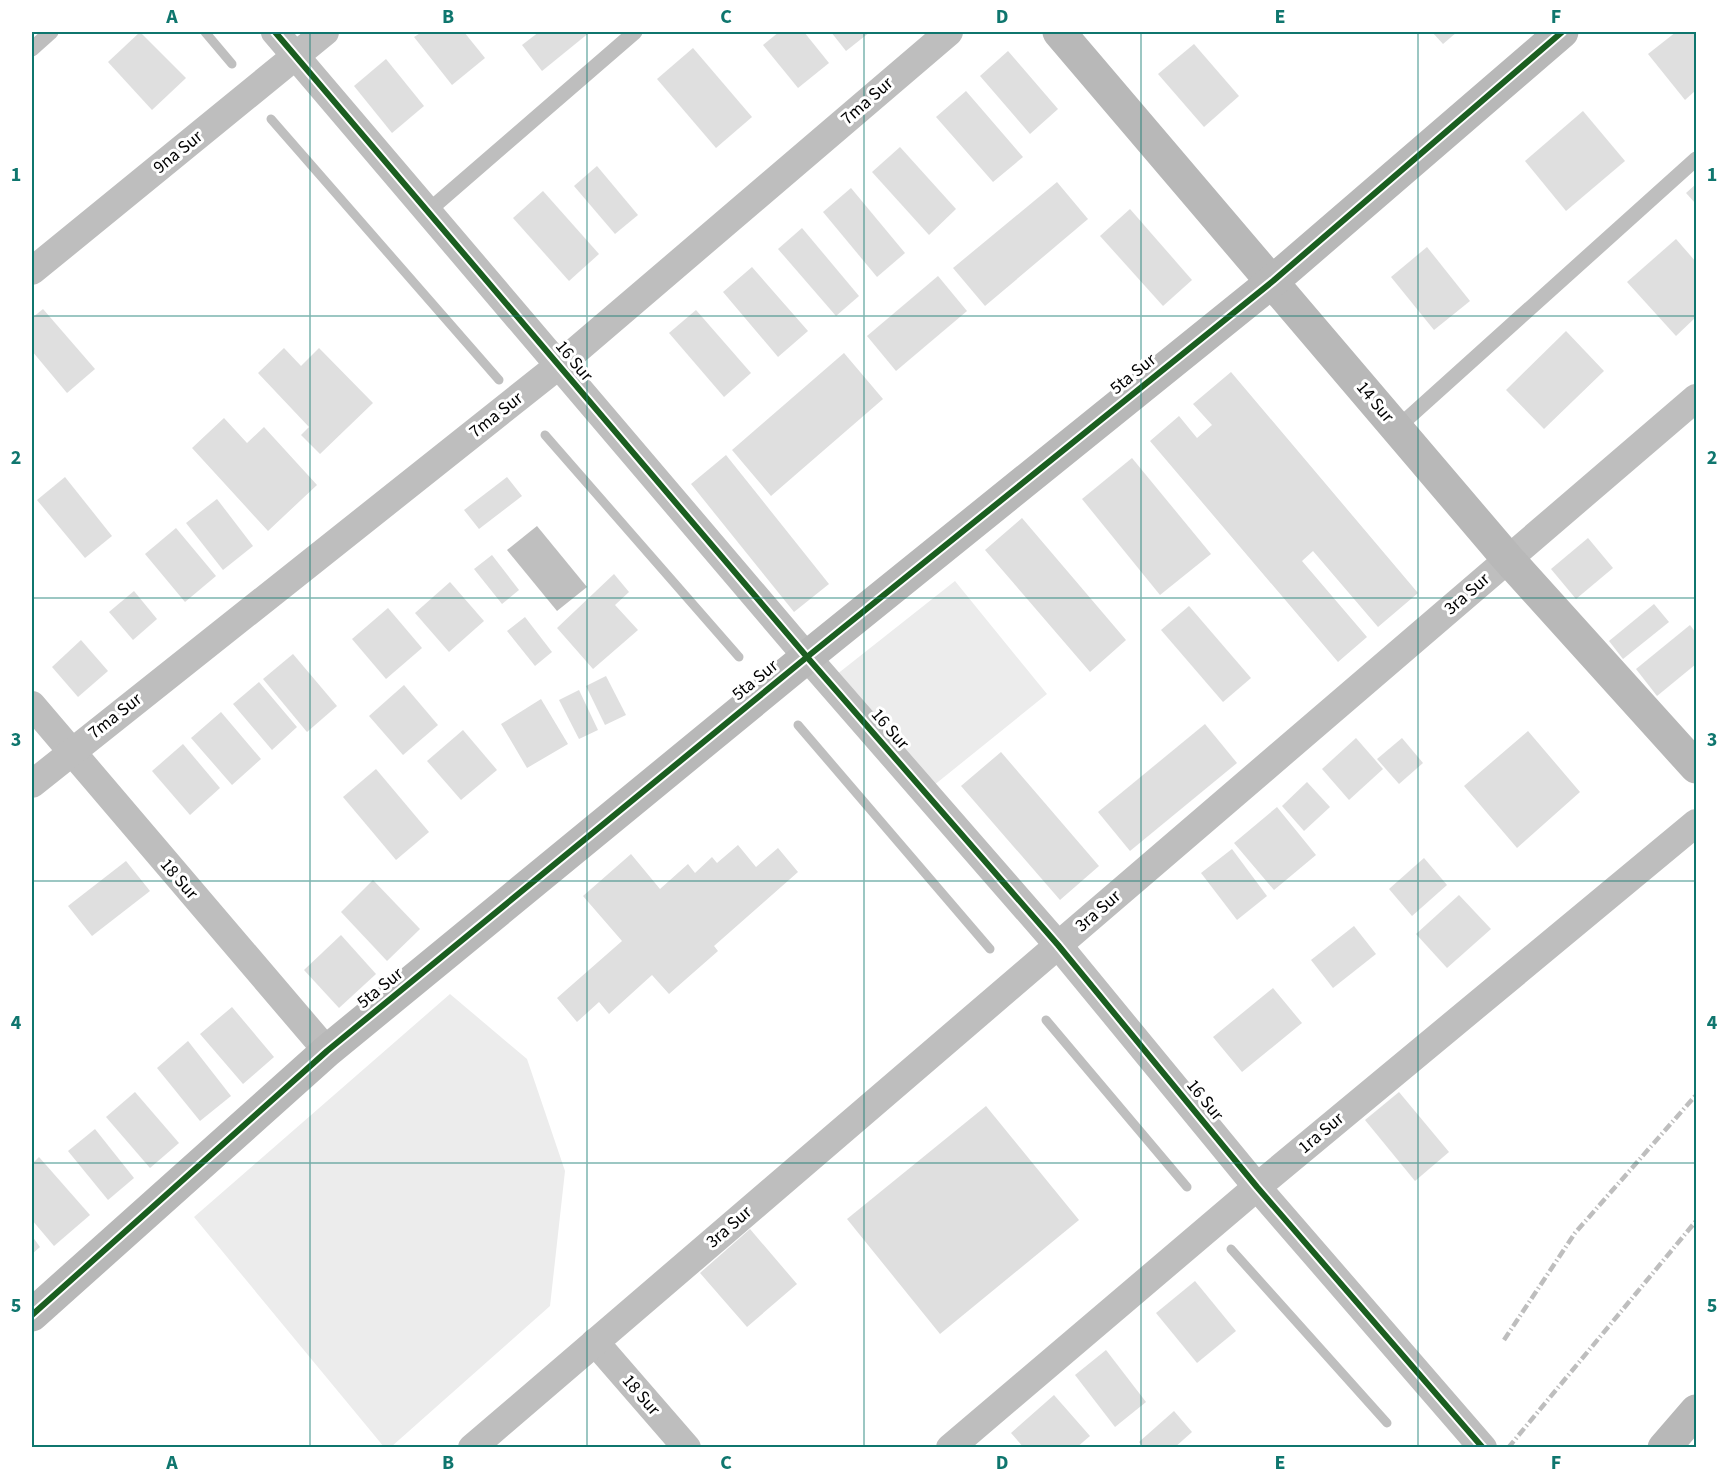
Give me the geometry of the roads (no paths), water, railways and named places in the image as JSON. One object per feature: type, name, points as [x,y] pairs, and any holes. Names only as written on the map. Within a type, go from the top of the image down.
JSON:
[{"type":"street","name":"16 Sur","points":[[275,32],[807,657],[1058,945],[1257,1186],[1483,1448]]},
{"type":"street","name":"9na Sur","points":[[32,271],[325,32]]},
{"type":"street","name":"7ma Sur","points":[[32,784],[558,366],[949,32]]},
{"type":"street","name":"14 Sur","points":[[1059,32],[1508,559],[1696,767]]},
{"type":"street","name":"5ta Sur","points":[[32,1315],[327,1051],[807,657],[1273,281],[1562,32]]},
{"type":"street","name":"3ra Sur","points":[[472,1448],[1696,398]]},
{"type":"street","name":"18 Sur","points":[[32,705],[327,1051]]},
{"type":"street","name":"1ra Sur","points":[[950,1448],[1257,1186],[1696,823]]},
{"type":"street","name":"18 Sur","points":[[595,1342],[687,1448]]},
{"type":"street","points":[[1664,1448],[1694,1417]]},
{"type":"lane","points":[[32,49],[51,32]]},
{"type":"lane","points":[[427,212],[635,32]]},
{"type":"lane","points":[[1397,428],[1696,159]]},
{"type":"waterway","points":[[205,32],[232,64]]},
{"type":"waterway","points":[[271,119],[499,380]]},
{"type":"waterway","points":[[545,435],[739,657]]},
{"type":"waterway","points":[[798,725],[990,949]]},
{"type":"waterway","points":[[1046,1020],[1187,1187]]},
{"type":"waterway","points":[[1231,1249],[1387,1423]]},
{"type":"railway","points":[[1504,1340],[1575,1233],[1696,1095]]},
{"type":"railway","points":[[1508,1448],[1696,1221]]}]
